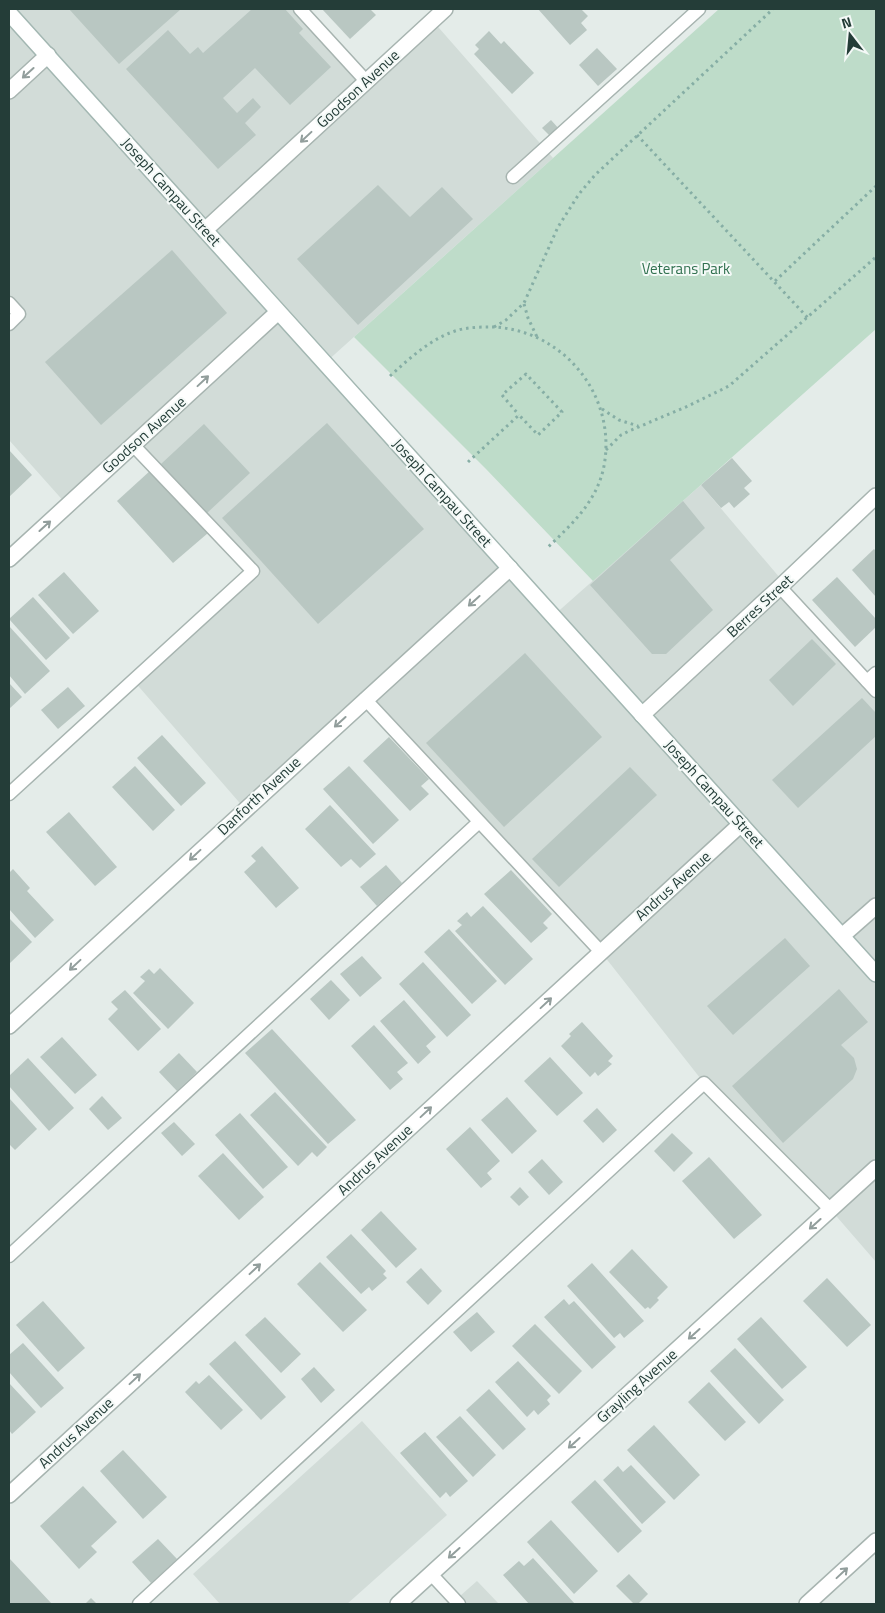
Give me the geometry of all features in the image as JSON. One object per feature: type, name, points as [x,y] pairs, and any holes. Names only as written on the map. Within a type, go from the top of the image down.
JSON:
[{"type":"street","name":"Goodson Avenue","points":[[205,230],[445,9]]},
{"type":"street","name":"Joseph Campau Street","points":[[9,12],[876,974]]},
{"type":"street","points":[[9,91],[48,56]]},
{"type":"street","name":"Goodson Avenue","points":[[9,559],[278,312]]},
{"type":"street","name":"Berres Street","points":[[642,715],[876,496]]},
{"type":"street","name":"Danforth Avenue","points":[[9,1026],[510,568]]},
{"type":"street","name":"Andrus Avenue","points":[[9,1495],[741,824]]},
{"type":"street","points":[[842,936],[876,906]]},
{"type":"street","name":"Grayling Avenue","points":[[398,1604],[876,1168]]},
{"type":"street","points":[[807,1604],[876,1541]]},
{"type":"lane","points":[[300,9],[366,81]]},
{"type":"lane","points":[[513,177],[698,9]]},
{"type":"lane","points":[[9,303],[19,314],[9,324]]},
{"type":"lane","points":[[9,794],[253,571],[133,445]]},
{"type":"lane","points":[[780,587],[872,677],[876,691]]},
{"type":"lane","points":[[365,699],[601,952]]},
{"type":"lane","points":[[9,1256],[479,822]]},
{"type":"lane","points":[[139,1604],[704,1083],[831,1210]]},
{"type":"lane","points":[[431,1574],[459,1604]]},
{"type":"path","points":[[494,327],[506,320],[524,303],[558,227],[579,194],[594,175],[773,9]]},
{"type":"path","points":[[637,135],[808,318]]},
{"type":"path","points":[[775,281],[876,186]]},
{"type":"path","points":[[605,450],[621,435],[638,426],[688,406],[729,386],[876,258]]},
{"type":"path","points":[[524,303],[528,318],[538,338]]},
{"type":"path","points":[[390,376],[426,344],[456,331],[479,327],[505,328],[538,338],[568,357],[583,373],[601,409],[606,438],[604,466],[589,504],[574,522],[546,549]]},
{"type":"path","points":[[526,374],[562,412],[538,435],[519,415],[502,396],[526,374]]},
{"type":"path","points":[[601,409],[619,420],[638,426]]},
{"type":"path","points":[[468,462],[519,415]]},
{"type":"shaded area","points":[[9,9],[300,9],[366,81],[432,20],[553,158],[325,363],[553,616],[701,485],[876,691],[876,1262],[831,1210],[704,1083],[601,952],[365,699],[245,809],[133,680],[252,571],[133,445],[67,505],[9,440],[9,324],[19,314],[9,303]]},
{"type":"shaded area","points":[[362,1421],[447,1515],[347,1604],[220,1604],[193,1574]]},
{"type":"shaded area","points":[[477,1581],[499,1604],[451,1604]]},
{"type":"green space","name":"Veterans Park","points":[[719,9],[876,9],[876,329],[593,581],[486,469],[354,337]]},
{"type":"building","points":[[69,9],[181,9],[119,64]]},
{"type":"building","points":[[252,9],[285,9],[303,29],[299,33],[331,67],[290,105],[255,68],[223,98],[237,113],[253,98],[261,107],[245,123],[256,135],[218,169],[126,69],[168,30],[190,54],[198,47],[203,53]]},
{"type":"building","points":[[322,9],[370,9],[376,15],[350,39]]},
{"type":"building","points":[[538,9],[581,9],[588,16],[581,23],[587,30],[570,45]]},
{"type":"building","points":[[489,31],[501,44],[504,41],[534,73],[512,94],[474,54],[479,49],[475,45]]},
{"type":"building","points":[[597,48],[617,69],[598,86],[579,65]]},
{"type":"building","points":[[551,120],[560,130],[551,137],[542,128]]},
{"type":"building","points":[[378,185],[410,217],[442,187],[473,219],[358,325],[297,259]]},
{"type":"building","points":[[172,250],[227,313],[101,425],[45,362]]},
{"type":"building","points":[[327,423],[424,529],[318,624],[222,518]]},
{"type":"building","points":[[204,424],[250,473],[207,513],[161,464]]},
{"type":"building","points":[[9,450],[32,475],[9,497]]},
{"type":"building","points":[[732,458],[752,481],[744,488],[750,494],[734,508],[729,502],[721,508],[701,485]]},
{"type":"building","points":[[151,470],[208,533],[173,563],[117,501]]},
{"type":"building","points":[[683,501],[705,528],[670,560],[713,610],[666,654],[652,654],[590,585]]},
{"type":"building","points":[[874,549],[876,551],[876,597],[852,570]]},
{"type":"building","points":[[64,572],[99,611],[73,634],[38,595]]},
{"type":"building","points":[[837,577],[876,619],[876,627],[855,647],[812,600]]},
{"type":"building","points":[[33,597],[70,638],[46,660],[9,619]]},
{"type":"building","points":[[9,626],[50,671],[25,694],[9,675]]},
{"type":"building","points":[[812,639],[836,664],[793,706],[769,680]]},
{"type":"building","points":[[525,653],[602,737],[504,827],[426,743]]},
{"type":"building","points":[[9,683],[22,697],[9,709]]},
{"type":"building","points":[[68,687],[85,706],[58,729],[41,710]]},
{"type":"building","points":[[862,698],[876,713],[876,736],[798,808],[772,780]]},
{"type":"building","points":[[162,735],[206,783],[181,806],[137,758]]},
{"type":"building","points":[[389,737],[429,779],[421,786],[429,794],[410,811],[363,761]]},
{"type":"building","points":[[135,766],[175,810],[153,831],[112,787]]},
{"type":"building","points":[[349,766],[399,820],[373,844],[323,789]]},
{"type":"building","points":[[630,767],[657,795],[559,887],[532,859]]},
{"type":"building","points":[[330,805],[376,854],[360,868],[351,859],[341,867],[305,829]]},
{"type":"building","points":[[69,812],[117,867],[95,886],[46,832]]},
{"type":"building","points":[[262,846],[299,888],[276,908],[244,872],[256,861],[251,856]]},
{"type":"building","points":[[386,865],[402,883],[377,906],[360,887]]},
{"type":"building","points":[[13,869],[30,888],[27,891],[54,920],[35,938],[9,909],[9,873]]},
{"type":"building","points":[[511,870],[552,914],[543,923],[548,928],[531,943],[484,894]]},
{"type":"building","points":[[483,906],[533,959],[505,985],[455,931],[462,925],[457,921],[467,912],[471,917]]},
{"type":"building","points":[[9,918],[32,942],[10,963],[9,961]]},
{"type":"building","points":[[449,929],[497,981],[472,1004],[424,952]]},
{"type":"building","points":[[785,938],[810,966],[733,1035],[707,1006]]},
{"type":"building","points":[[362,956],[382,978],[360,997],[340,974]]},
{"type":"building","points":[[423,962],[471,1015],[447,1037],[399,984]]},
{"type":"building","points":[[160,968],[194,1003],[168,1029],[133,993],[145,981],[140,977],[149,969],[154,974]]},
{"type":"building","points":[[331,980],[350,1000],[329,1020],[310,999]]},
{"type":"building","points":[[839,989],[868,1022],[841,1045],[854,1058],[857,1069],[853,1079],[783,1143],[732,1086]]},
{"type":"building","points":[[125,990],[161,1029],[138,1051],[108,1019],[118,1009],[111,1002]]},
{"type":"building","points":[[404,1000],[436,1037],[426,1046],[431,1052],[418,1064],[380,1021]]},
{"type":"building","points":[[582,1022],[613,1056],[608,1061],[612,1064],[598,1076],[595,1072],[590,1077],[561,1046],[571,1036],[569,1034]]},
{"type":"building","points":[[374,1025],[408,1063],[397,1072],[403,1079],[390,1090],[351,1046]]},
{"type":"building","points":[[272,1029],[356,1120],[328,1144],[245,1053]]},
{"type":"building","points":[[62,1037],[97,1075],[75,1094],[40,1057]]},
{"type":"building","points":[[179,1053],[197,1072],[177,1091],[159,1072]]},
{"type":"building","points":[[550,1057],[583,1093],[557,1116],[524,1081]]},
{"type":"building","points":[[28,1058],[74,1108],[49,1131],[9,1086],[9,1076]]},
{"type":"building","points":[[275,1092],[327,1147],[317,1157],[312,1152],[298,1166],[250,1115]]},
{"type":"building","points":[[102,1096],[122,1118],[108,1130],[89,1109]]},
{"type":"building","points":[[507,1097],[537,1131],[512,1154],[481,1120]]},
{"type":"building","points":[[9,1098],[37,1129],[15,1150],[9,1144]]},
{"type":"building","points":[[597,1108],[617,1130],[603,1143],[583,1121]]},
{"type":"building","points":[[240,1113],[288,1167],[263,1189],[215,1135]]},
{"type":"building","points":[[174,1122],[195,1144],[182,1156],[161,1133]]},
{"type":"building","points":[[470,1127],[500,1161],[487,1173],[492,1179],[481,1188],[446,1149]]},
{"type":"building","points":[[672,1133],[693,1153],[674,1172],[654,1151]]},
{"type":"building","points":[[223,1153],[264,1197],[239,1220],[198,1176]]},
{"type":"building","points":[[709,1157],[762,1215],[734,1239],[682,1181]]},
{"type":"building","points":[[542,1159],[563,1182],[549,1195],[528,1172]]},
{"type":"building","points":[[520,1187],[529,1197],[519,1206],[510,1197]]},
{"type":"building","points":[[381,1211],[417,1249],[396,1268],[361,1230]]},
{"type":"building","points":[[351,1234],[386,1271],[383,1274],[387,1278],[372,1291],[369,1287],[361,1294],[326,1257]]},
{"type":"building","points":[[632,1249],[668,1287],[657,1298],[659,1300],[650,1309],[648,1307],[645,1309],[609,1272]]},
{"type":"building","points":[[320,1262],[367,1310],[343,1332],[297,1284]]},
{"type":"building","points":[[592,1263],[644,1321],[624,1338],[620,1333],[614,1338],[567,1286]]},
{"type":"building","points":[[421,1268],[442,1291],[428,1305],[406,1282]]},
{"type":"building","points":[[827,1278],[871,1325],[847,1347],[803,1301]]},
{"type":"building","points":[[564,1299],[569,1305],[574,1301],[616,1347],[592,1369],[544,1317]]},
{"type":"building","points":[[43,1301],[85,1348],[58,1372],[16,1325]]},
{"type":"building","points":[[477,1312],[495,1332],[471,1352],[453,1332]]},
{"type":"building","points":[[265,1317],[301,1354],[281,1373],[245,1335]]},
{"type":"building","points":[[761,1317],[807,1367],[782,1389],[737,1339]]},
{"type":"building","points":[[535,1324],[582,1371],[559,1394],[512,1346]]},
{"type":"building","points":[[235,1341],[286,1397],[261,1420],[209,1364]]},
{"type":"building","points":[[23,1343],[64,1388],[41,1408],[9,1372],[9,1355]]},
{"type":"building","points":[[735,1348],[784,1400],[759,1424],[710,1371]]},
{"type":"building","points":[[518,1361],[551,1396],[547,1400],[550,1404],[538,1415],[534,1410],[527,1417],[495,1382]]},
{"type":"building","points":[[314,1367],[335,1390],[321,1403],[301,1379]]},
{"type":"building","points":[[209,1375],[243,1410],[221,1430],[185,1392],[196,1381],[199,1384]]},
{"type":"building","points":[[709,1382],[746,1422],[725,1441],[688,1402]]},
{"type":"building","points":[[9,1383],[36,1412],[12,1434],[9,1430]]},
{"type":"building","points":[[489,1389],[526,1429],[503,1450],[466,1410]]},
{"type":"building","points":[[460,1416],[496,1455],[473,1477],[436,1437]]},
{"type":"building","points":[[654,1425],[700,1475],[674,1500],[627,1450]]},
{"type":"building","points":[[425,1432],[468,1481],[450,1497],[446,1492],[440,1498],[400,1453]]},
{"type":"building","points":[[123,1450],[167,1497],[143,1519],[100,1471]]},
{"type":"building","points":[[631,1465],[666,1502],[642,1524],[603,1480],[618,1466],[623,1472]]},
{"type":"building","points":[[595,1480],[642,1531],[618,1553],[571,1502]]},
{"type":"building","points":[[83,1486],[117,1522],[91,1546],[97,1552],[79,1569],[40,1526]]},
{"type":"building","points":[[551,1520],[598,1571],[574,1594],[527,1542]]},
{"type":"building","points":[[158,1539],[177,1559],[151,1583],[132,1562]]},
{"type":"building","points":[[9,1558],[52,1604],[9,1604]]},
{"type":"building","points":[[533,1558],[575,1604],[529,1604],[503,1575],[519,1561],[524,1566]]},
{"type":"building","points":[[629,1574],[648,1594],[638,1604],[634,1604],[616,1586]]},
{"type":"building","points":[[91,1598],[97,1604],[85,1604]]}]
